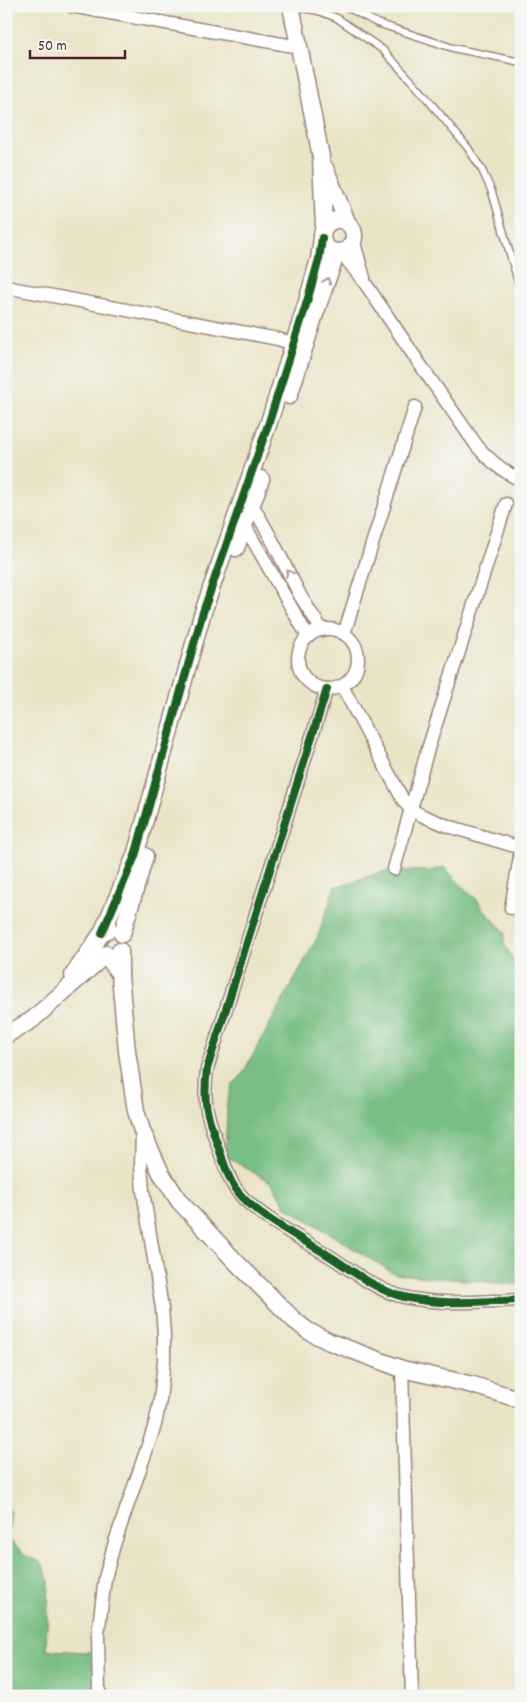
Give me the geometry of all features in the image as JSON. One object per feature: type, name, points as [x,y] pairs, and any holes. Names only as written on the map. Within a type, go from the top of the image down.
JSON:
[{"type":"street","points":[[71,6],[299,47]]},
{"type":"street","points":[[292,6],[321,157],[323,233],[312,287],[249,499],[301,598],[322,630]]},
{"type":"street","points":[[321,157],[351,232],[366,283]]},
{"type":"street","points":[[351,232],[338,220],[328,224],[323,233],[327,248],[339,252],[366,283],[477,446],[503,470],[521,480]]},
{"type":"street","points":[[6,1035],[32,1020],[57,997],[106,945],[135,856],[202,615],[249,499],[316,311],[339,252],[348,248],[351,232]]},
{"type":"street","points":[[6,287],[294,344]]},
{"type":"street","points":[[344,634],[415,407]]},
{"type":"street","points":[[394,870],[410,809],[506,504]]},
{"type":"street","points":[[241,519],[308,637]]},
{"type":"street","points":[[106,945],[124,942],[122,934],[241,519]]},
{"type":"street","points":[[288,604],[301,598]]},
{"type":"street","points":[[329,629],[344,634],[355,646],[358,661],[354,676],[342,686],[327,690],[319,688],[306,680],[298,666],[299,650],[308,637],[322,630],[329,629]]},
{"type":"street","points":[[342,686],[402,798],[410,809],[448,826],[521,849],[511,908]]},
{"type":"street","points":[[327,690],[207,1069],[204,1101],[207,1115],[237,1191],[267,1216],[373,1284],[401,1296],[432,1302],[459,1304],[521,1300]]},
{"type":"street","points":[[106,945],[120,975],[129,1073],[136,1111],[142,1131],[161,1173],[179,1201],[235,1261],[294,1320],[308,1330],[330,1342],[402,1369],[473,1385],[521,1400]]},
{"type":"street","points":[[99,1696],[98,1635],[106,1578],[114,1545],[155,1425],[164,1361],[162,1308],[143,1191],[141,1166],[142,1131]]},
{"type":"street","points":[[402,1369],[412,1696]]},
{"type":"lane","points":[[292,6],[319,11],[337,18],[383,50],[419,88],[468,148],[482,170],[492,192],[521,292]]},
{"type":"lane","points":[[345,6],[376,23],[453,48],[521,62]]},
{"type":"green space","points":[[444,867],[478,900],[483,909],[505,932],[504,944],[521,974],[521,1285],[395,1274],[286,1207],[272,1183],[225,1156],[226,1106],[232,1085],[242,1075],[318,936],[335,886],[378,873],[397,870],[430,871]]},
{"type":"green space","points":[[6,1493],[10,1516],[9,1539],[24,1555],[42,1563],[49,1582],[46,1650],[91,1652],[104,1679],[108,1696],[6,1696]]},
{"type":"cycle path","points":[[102,933],[135,856],[202,615],[269,422],[306,305],[319,259],[322,238]]},
{"type":"cycle path","points":[[327,689],[207,1069],[205,1090],[206,1107],[210,1123],[231,1181],[246,1201],[281,1227],[375,1285],[394,1294],[419,1300],[462,1302],[521,1300]]}]
